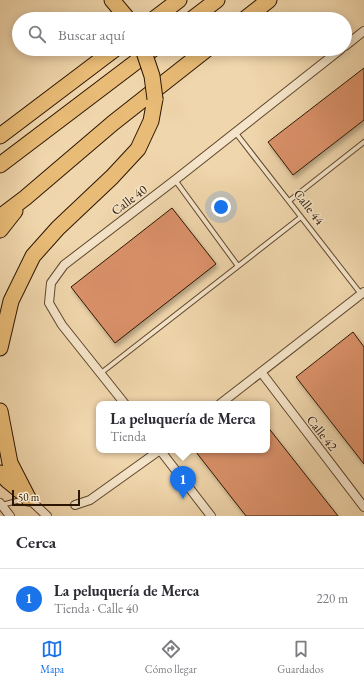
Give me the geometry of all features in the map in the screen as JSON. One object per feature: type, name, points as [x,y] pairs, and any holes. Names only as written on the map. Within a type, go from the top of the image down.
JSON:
[{"type":"highway","points":[[112,0],[122,12]]},
{"type":"highway","points":[[163,12],[179,0]]},
{"type":"highway","points":[[201,12],[217,0]]},
{"type":"highway","points":[[254,12],[269,0]]},
{"type":"highway","points":[[0,136],[106,56]]},
{"type":"highway","points":[[0,165],[144,56]]},
{"type":"highway","points":[[0,348],[11,301],[33,256],[58,228],[112,177],[138,149],[151,121],[155,99],[152,76],[145,56]]},
{"type":"highway","points":[[0,217],[25,198],[113,123],[198,56]]},
{"type":"highway","points":[[0,230],[25,198]]},
{"type":"highway","points":[[0,411],[10,463],[28,498]]},
{"type":"highway","points":[[0,473],[28,498]]},
{"type":"street","points":[[352,40],[364,31]]},
{"type":"street","name":"Calle 40","points":[[123,401],[62,324],[52,308],[49,302],[51,283],[64,265],[175,180],[332,56]]},
{"type":"street","points":[[224,401],[363,295]]},
{"type":"street","name":"Calle 42","points":[[260,372],[364,507]]},
{"type":"street","points":[[76,505],[90,500],[156,453]]},
{"type":"street","points":[[162,453],[211,516]]},
{"type":"street","points":[[28,498],[47,516]]},
{"type":"street","points":[[1,504],[10,516]]},
{"type":"lane","name":"Calle 44","points":[[235,132],[363,295]]},
{"type":"lane","points":[[289,201],[364,142]]},
{"type":"lane","points":[[175,180],[238,266]]},
{"type":"lane","points":[[101,373],[301,217]]},
{"type":"lane","points":[[1,504],[28,498]]},
{"type":"building","points":[[364,68],[364,120],[293,175],[268,142]]},
{"type":"building","points":[[172,208],[216,264],[115,343],[71,287]]},
{"type":"building","points":[[353,332],[364,347],[364,464],[296,377]]},
{"type":"building","points":[[270,430],[338,516],[246,516],[197,453],[270,453]]},
{"type":"place","name":"La peluquería de Merca","points":[[183,499]]}]
